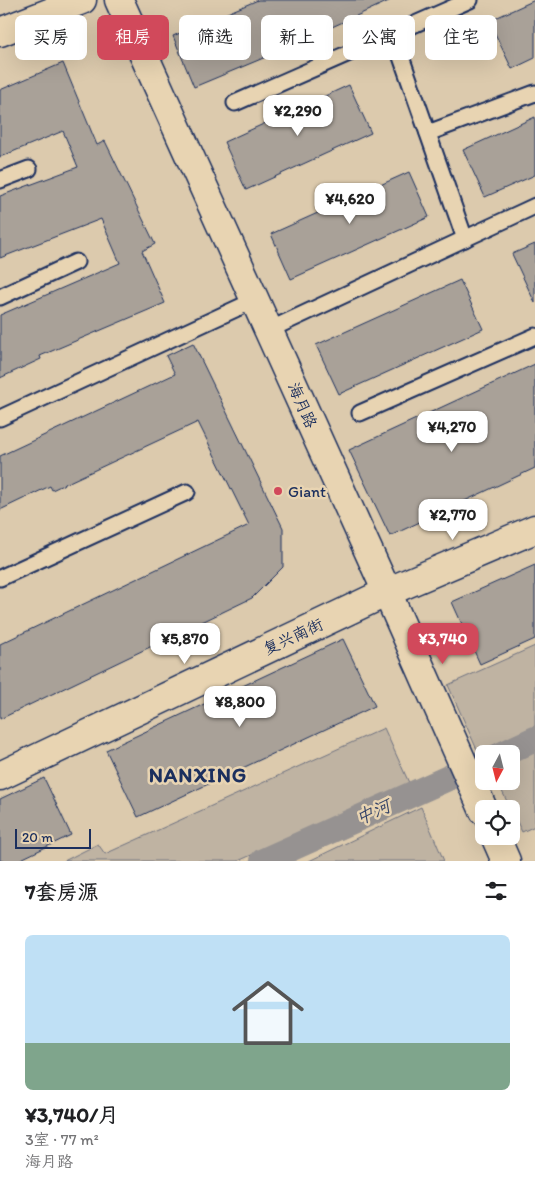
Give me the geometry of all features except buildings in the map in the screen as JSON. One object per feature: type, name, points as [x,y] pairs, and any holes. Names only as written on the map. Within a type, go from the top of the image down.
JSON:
[{"type":"street","points":[[0,32],[82,0]]},
{"type":"street","name":"海月路","points":[[120,0],[388,592],[479,800]]},
{"type":"street","name":"复兴南街","points":[[0,776],[388,592],[535,529]]},
{"type":"street","points":[[499,845],[506,861]]},
{"type":"lane","points":[[415,25],[470,0]]},
{"type":"lane","points":[[235,103],[343,56]]},
{"type":"lane","points":[[403,60],[465,238]]},
{"type":"lane","points":[[428,133],[535,93]]},
{"type":"lane","points":[[0,180],[29,169]]},
{"type":"lane","points":[[269,330],[535,206]]},
{"type":"lane","points":[[0,297],[76,262]]},
{"type":"lane","points":[[0,418],[255,300]]},
{"type":"lane","points":[[360,413],[535,336]]},
{"type":"lane","points":[[0,578],[187,492]]},
{"type":"shaded area","points":[[535,646],[535,726],[493,745],[475,745],[448,685]]},
{"type":"shaded area","points":[[384,728],[410,785],[238,861],[64,861],[98,844],[105,854]]},
{"type":"shaded area","points":[[535,749],[535,826],[522,832],[520,828],[520,800],[506,800],[501,790],[520,790],[520,756]]},
{"type":"shaded area","points":[[421,807],[444,861],[309,861]]},
{"type":"waterway","name":"中河","points":[[520,746],[535,739]]},
{"type":"waterway","name":"中河","points":[[263,861],[475,766]]},
{"type":"place","name":"Giant","points":[[278,491]]},
{"type":"district","name":"NANXING","points":[[198,775]]}]
